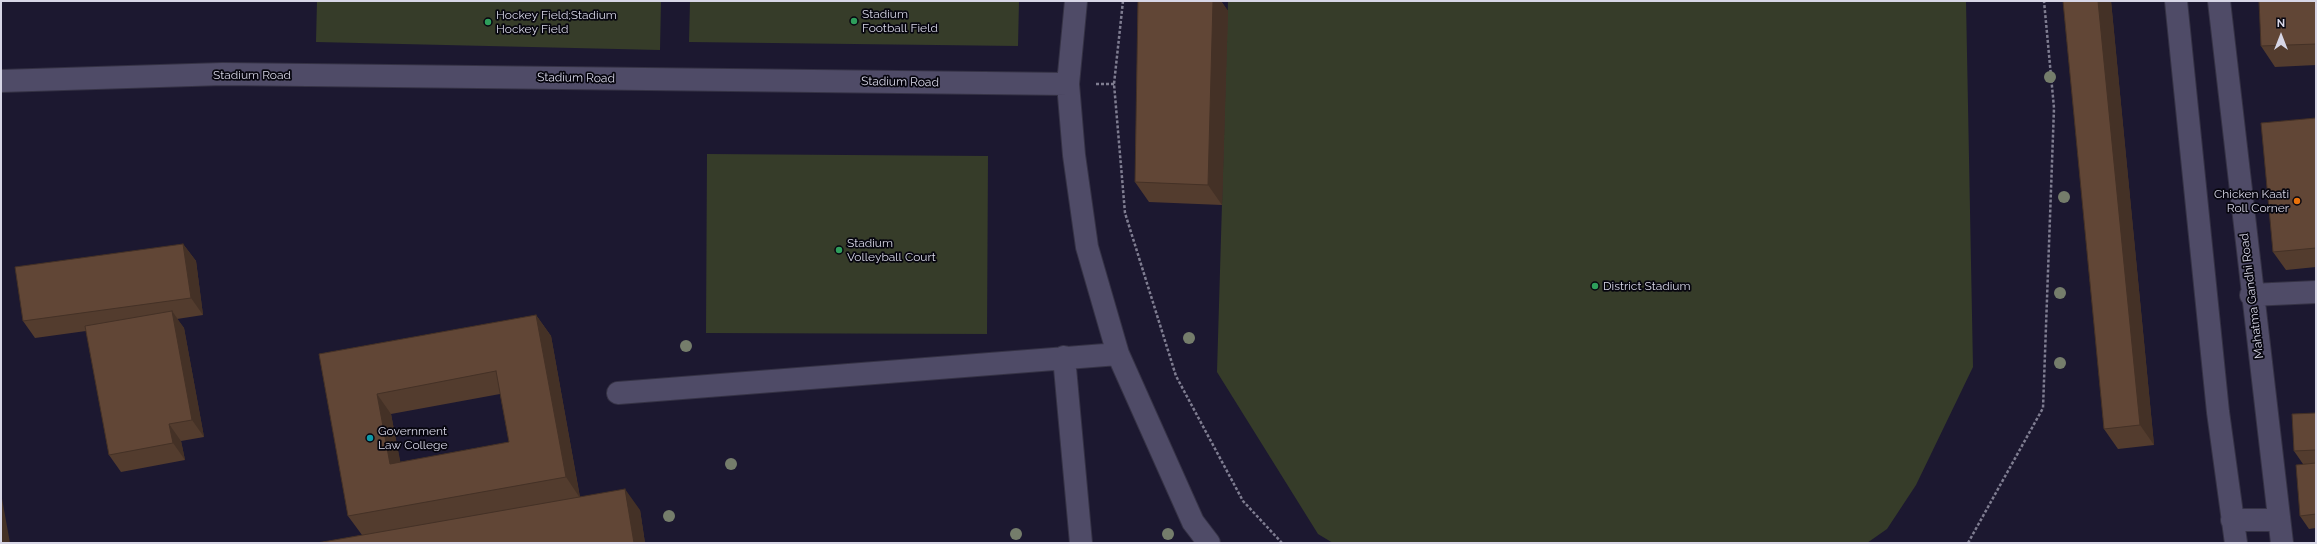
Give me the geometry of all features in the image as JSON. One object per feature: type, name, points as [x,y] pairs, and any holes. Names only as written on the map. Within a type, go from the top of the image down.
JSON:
[{"type":"street","points":[[1076,1],[1068,84],[1074,155],[1087,247],[1118,354],[1193,522],[1209,543]]},
{"type":"street","points":[[2176,1],[2218,412],[2236,543]]},
{"type":"street","name":"Mahatma Gandhi Road","points":[[2219,1],[2251,295],[2282,543]]},
{"type":"street","name":"Stadium Road","points":[[1,81],[223,74],[1068,84]]},
{"type":"street","points":[[2251,295],[2316,292]]},
{"type":"street","points":[[618,393],[1064,357],[1118,354]]},
{"type":"street","points":[[1064,357],[1081,543]]},
{"type":"street","points":[[2232,520],[2279,520]]},
{"type":"path","points":[[1123,1],[1114,84],[1125,213],[1176,376],[1244,501],[1282,543]]},
{"type":"path","points":[[1968,543],[2043,408],[2054,108],[2044,1]]},
{"type":"green space","name":"Hockey Field;Stadium Hockey Field","points":[[317,1],[661,1],[660,50],[316,42]]},
{"type":"green space","name":"Stadium Football Field","points":[[690,1],[1019,1],[1018,46],[689,42]]},
{"type":"green space","name":"District Stadium","points":[[1228,1],[1966,1],[1973,367],[1916,485],[1887,529],[1867,543],[1333,543],[1318,534],[1217,372]]},
{"type":"green space","points":[[707,154],[988,156],[987,334],[706,333]]},
{"type":"building","points":[[1138,1],[1213,1],[1208,185],[1135,182]]},
{"type":"building","points":[[2063,1],[2098,1],[2140,425],[2104,429]]},
{"type":"building","points":[[2259,1],[2316,1],[2316,44],[2261,46]]},
{"type":"building","points":[[2316,118],[2316,248],[2273,252],[2261,123]]},
{"type":"building","points":[[183,244],[191,298],[23,321],[15,267]]},
{"type":"building","points":[[172,311],[192,420],[169,424],[173,443],[109,455],[85,326]]},
{"type":"building","name":"Government Law College","points":[[536,315],[566,477],[348,516],[319,354]],"holes":[[[496,371],[509,442],[390,464],[377,394]]]},
{"type":"building","points":[[2316,413],[2316,450],[2294,451],[2292,414]]},
{"type":"building","points":[[2316,463],[2316,514],[2300,516],[2296,465]]},
{"type":"building","points":[[625,489],[634,543],[317,543]]},
{"type":"place","name":"Stadium Football Field","points":[[854,21]]},
{"type":"place","name":"Hockey Field;Stadium Hockey Field","points":[[488,22]]},
{"type":"place","name":"Chicken Kaati Roll Corner","points":[[2297,201]]},
{"type":"place","name":"Stadium Volleyball Court","points":[[839,250]]},
{"type":"place","name":"District Stadium","points":[[1595,286]]},
{"type":"place","name":"Government Law College","points":[[370,438]]}]
